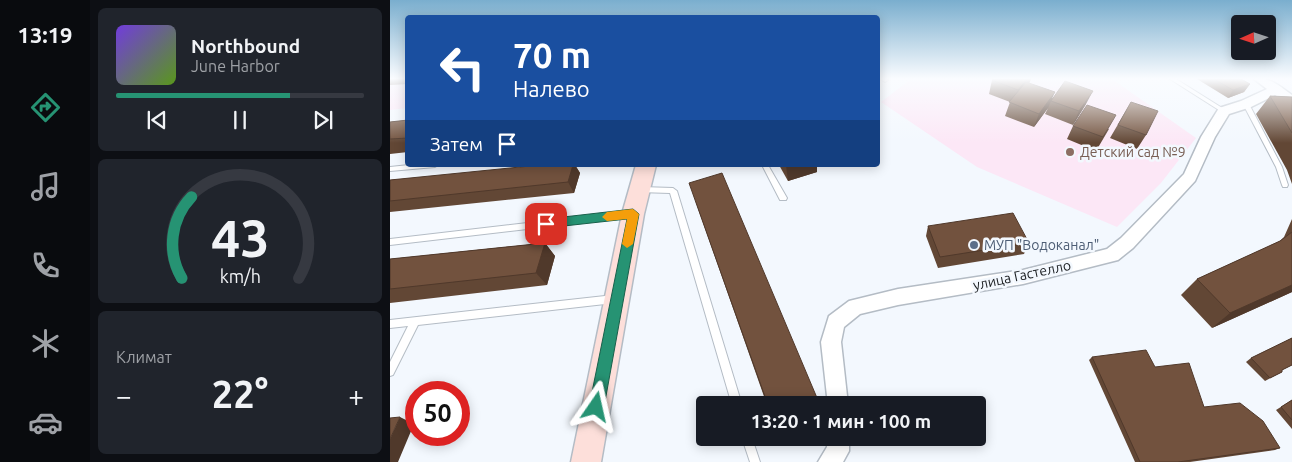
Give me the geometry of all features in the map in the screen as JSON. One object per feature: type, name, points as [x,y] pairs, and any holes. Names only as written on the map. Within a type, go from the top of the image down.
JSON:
[{"type":"main road","points":[[586,462],[617,299],[646,167]]},
{"type":"street","points":[[1224,111],[1253,101]]},
{"type":"street","name":"улица Гастелло","points":[[837,396],[832,342],[836,322],[855,307],[898,296],[1023,277],[1112,256],[1127,243],[1190,177],[1208,137],[1224,111]]},
{"type":"street","points":[[829,462],[838,451],[838,446]]},
{"type":"lane","points":[[1208,101],[1224,111]]},
{"type":"lane","points":[[1246,104],[1279,167],[1285,185]]},
{"type":"lane","points":[[390,170],[416,167]]},
{"type":"lane","points":[[766,167],[783,198]]},
{"type":"lane","points":[[390,242],[637,202],[673,191],[735,396]]},
{"type":"lane","points":[[390,324],[617,299]]},
{"type":"lane","points":[[390,372],[415,321]]},
{"type":"lane","points":[[750,446],[755,462]]},
{"type":"shaded area","points":[[390,101],[405,101],[405,108],[390,110]]},
{"type":"shaded area","name":"Детский сад №9","points":[[1143,101],[1196,138],[1161,183],[1117,227],[977,167],[881,102]]},
{"type":"building","points":[[1010,101],[1049,101],[1039,114],[1009,102]]},
{"type":"building","points":[[1051,101],[1086,101],[1079,111]]},
{"type":"building","points":[[1273,101],[1292,101],[1292,133]]},
{"type":"building","points":[[1131,102],[1158,111],[1146,135],[1118,125]]},
{"type":"building","points":[[1087,105],[1116,115],[1103,137],[1073,126]]},
{"type":"building","points":[[405,120],[405,138],[390,139],[390,122]]},
{"type":"building","points":[[520,167],[572,167],[568,182],[390,201],[390,180]]},
{"type":"building","points":[[722,173],[816,396],[765,396],[689,183]]},
{"type":"building","name":"МУП \"Водоканал\"","points":[[1013,213],[1029,243],[940,257],[928,226]]},
{"type":"building","points":[[1292,232],[1292,285],[1230,313],[1197,279],[1280,241]]},
{"type":"building","points":[[545,243],[536,273],[390,289],[390,259]]},
{"type":"building","points":[[1292,338],[1292,365],[1270,378],[1251,358]]},
{"type":"building","points":[[1146,350],[1155,367],[1189,363],[1204,407],[1240,403],[1263,421],[1280,448],[1178,462],[1140,462],[1092,357]]},
{"type":"building","points":[[1292,400],[1292,420],[1281,407]]},
{"type":"building","points":[[400,417],[390,439],[390,418]]},
{"type":"slow traffic","points":[[607,217],[633,214],[627,244]]},
{"type":"place","name":"Детский сад №9","points":[[1070,152]]},
{"type":"place","name":"МУП \"Водоканал\"","points":[[974,245]]},
{"type":"route","points":[[546,224],[633,214],[596,407]]}]
